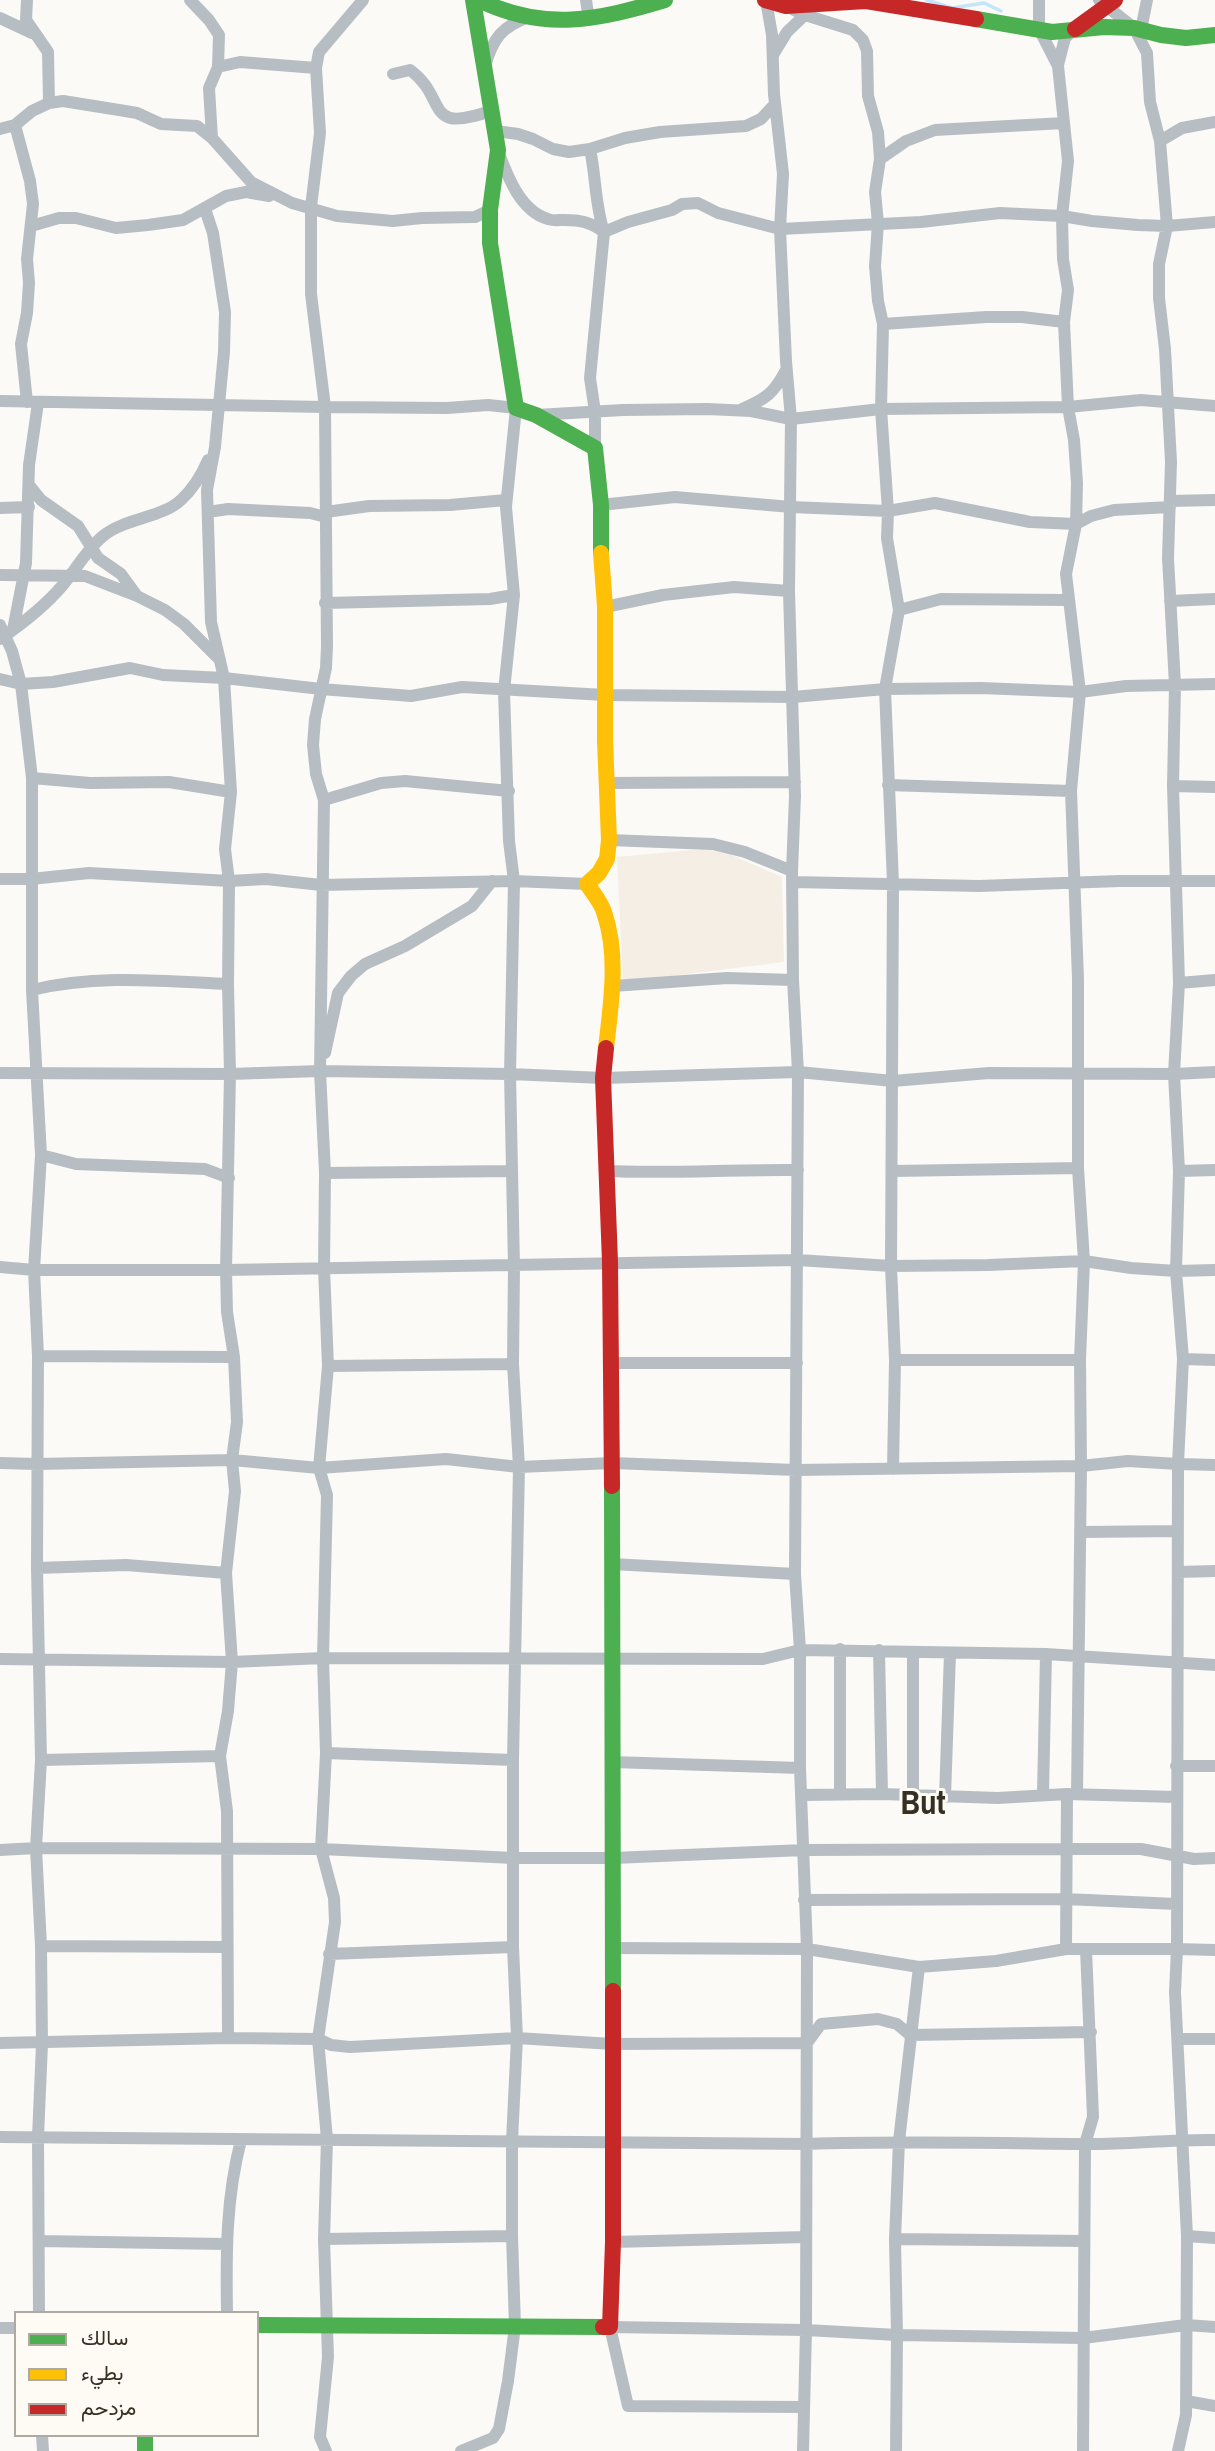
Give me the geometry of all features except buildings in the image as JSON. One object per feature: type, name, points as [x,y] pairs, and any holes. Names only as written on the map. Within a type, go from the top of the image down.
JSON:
[{"type":"street","points":[[26,0],[26,20],[48,52],[49,103]]},
{"type":"street","points":[[190,0],[219,34],[218,67],[209,88],[212,138]]},
{"type":"street","points":[[326,2451],[320,2437],[328,2357],[324,2239],[327,2139],[318,2039],[335,1922],[334,1898],[321,1849],[326,1753],[323,1658],[327,1495],[319,1468],[328,1366],[324,1269],[325,1173],[320,1071],[324,800],[316,774],[313,745],[315,719],[326,668],[326,515],[325,407],[311,294],[311,207],[320,133],[316,68],[319,52],[363,0]]},
{"type":"street","points":[[472,0],[498,150],[506,173],[530,208],[547,219],[588,221],[604,232]]},
{"type":"street","points":[[479,0],[516,14],[589,20],[665,0]]},
{"type":"street","points":[[586,0],[589,20]]},
{"type":"street","points":[[803,2451],[808,2144],[807,1949],[800,1768],[800,1650],[795,1574],[798,1072],[793,981],[795,782],[789,591],[791,419],[786,369],[780,229],[783,174],[766,0],[811,9],[866,1],[1052,32],[1138,29],[1186,38],[1215,35]]},
{"type":"street","points":[[1039,0],[1039,29],[1058,66]]},
{"type":"street","points":[[1138,29],[1147,0]]},
{"type":"street","points":[[1066,1949],[1067,1849],[1079,1656],[1080,1360],[1084,1261],[1078,1168],[1075,883],[1071,791],[1080,691],[1066,574],[1076,524],[1077,483],[1068,407],[1064,321],[1068,290],[1063,258],[1062,216],[1068,161],[1058,66],[1065,38],[1107,2],[1138,29],[1147,53],[1150,102],[1160,141],[1167,226],[1159,264],[1159,298],[1165,349],[1171,462],[1167,534],[1175,685],[1174,883],[1179,983],[1174,1074],[1179,1171],[1176,1271],[1183,1359],[1178,1464],[1175,1992],[1187,2236],[1186,2415],[1178,2451]]},
{"type":"street","points":[[773,55],[788,32],[811,9]]},
{"type":"street","points":[[811,9],[853,30],[863,40],[867,51],[868,96],[878,132],[880,159],[875,192],[878,223],[875,266],[883,324],[881,409],[888,511],[887,538],[899,610],[885,690],[893,883],[893,1469]]},
{"type":"street","points":[[484,68],[490,48],[501,32],[513,22],[531,16]]},
{"type":"street","points":[[0,18],[16,23],[38,36]]},
{"type":"street","points":[[218,67],[240,62],[316,68]]},
{"type":"street","points":[[393,75],[410,70],[420,77],[439,111],[447,117],[460,120],[492,110]]},
{"type":"street","points":[[0,129],[15,125],[32,111],[49,103],[64,101],[137,113],[161,124],[197,126],[212,138],[251,182],[292,204],[337,216],[393,221],[475,218],[490,210]]},
{"type":"street","points":[[496,131],[526,136],[569,152],[660,132],[746,126],[761,119],[775,104]]},
{"type":"street","points":[[880,159],[906,141],[935,130],[1064,122]]},
{"type":"street","points":[[1160,141],[1182,128],[1215,122]]},
{"type":"street","points":[[15,125],[30,181],[33,204],[27,259],[27,313],[21,344],[22,371],[33,402],[29,507],[24,575],[5,632],[21,684],[32,778],[32,990],[41,1156],[34,1270],[38,1356],[37,1568],[41,1760],[36,1848],[42,2044],[38,2137],[39,2311]]},
{"type":"street","points":[[0,879],[89,873],[229,881],[266,879],[321,886],[492,881],[587,884],[599,873],[607,859],[609,840],[606,783],[606,607],[601,558],[601,505],[595,448],[595,412],[590,378],[604,232],[597,209],[597,185],[590,149]]},
{"type":"street","points":[[461,2451],[493,2438],[499,2429],[514,2326],[512,2141],[517,2038],[513,1947],[513,1760],[519,1467],[513,1364],[510,1074],[514,881],[509,841],[504,691],[514,595],[506,500],[516,408],[490,243],[490,210],[498,150]]},
{"type":"street","points":[[31,226],[60,218],[76,218],[116,228],[148,225],[183,220],[226,196],[246,192],[276,197]]},
{"type":"street","points":[[604,232],[628,222],[672,210],[682,204],[698,203],[718,213],[780,229],[921,222],[1000,213],[1167,226],[1215,222]]},
{"type":"street","points":[[205,209],[213,233],[225,312],[215,447],[207,490],[211,622],[224,678],[231,792],[225,849],[229,881],[230,1074],[226,1312],[234,1357],[237,1422],[232,1460],[234,1491],[226,1573],[232,1662],[228,1711],[220,1756],[227,1811],[228,2038]]},
{"type":"street","points":[[883,324],[986,317],[1064,321]]},
{"type":"street","points":[[739,411],[763,401],[778,386],[786,369]]},
{"type":"street","points":[[536,415],[739,411],[791,419],[881,409],[1068,407],[1141,400],[1215,407]]},
{"type":"street","points":[[0,401],[325,407],[447,408],[488,405],[516,408],[536,415],[595,448]]},
{"type":"street","points":[[5,632],[41,607],[102,536],[123,523],[180,502],[201,475],[215,447]]},
{"type":"street","points":[[29,485],[41,500],[78,526],[98,558],[121,574],[137,596]]},
{"type":"street","points":[[601,505],[675,497],[791,507],[888,511],[935,503],[1030,522],[1076,524],[1091,516],[1114,510],[1215,500]]},
{"type":"street","points":[[208,512],[228,509],[326,515],[369,506],[450,505],[506,500]]},
{"type":"street","points":[[0,508],[29,507]]},
{"type":"street","points":[[0,575],[85,576],[137,596],[165,610],[184,624],[220,661]]},
{"type":"street","points":[[606,607],[663,595],[734,587],[789,591]]},
{"type":"street","points":[[325,603],[490,599],[514,595]]},
{"type":"street","points":[[1170,601],[1215,598]]},
{"type":"street","points":[[899,610],[941,599],[1067,600]]},
{"type":"street","points":[[0,679],[21,684],[53,682],[130,668],[163,675],[224,678],[321,690],[411,696],[462,687],[605,695],[793,697],[885,690],[981,688],[1080,691],[1126,686],[1215,684]]},
{"type":"street","points":[[32,778],[90,783],[169,782],[231,792]]},
{"type":"street","points":[[324,800],[381,783],[405,781],[509,790]]},
{"type":"street","points":[[606,783],[795,782]]},
{"type":"street","points":[[888,785],[1071,791]]},
{"type":"street","points":[[1173,786],[1215,787]]},
{"type":"street","points":[[609,840],[713,844],[745,852],[792,876],[893,883],[979,886],[1215,881]]},
{"type":"street","points":[[320,1071],[338,993],[351,976],[365,964],[417,940],[472,906],[492,881]]},
{"type":"street","points":[[587,884],[604,910],[610,937],[612,986],[603,1078],[610,1262],[612,1463],[613,2242],[610,2327],[628,2406],[803,2407]]},
{"type":"street","points":[[612,986],[727,978],[793,981]]},
{"type":"street","points":[[1179,983],[1215,980]]},
{"type":"street","points":[[32,990],[88,981],[228,984]]},
{"type":"street","points":[[0,1073],[230,1074],[320,1071],[603,1078],[798,1072],[893,1080],[989,1073],[1215,1072]]},
{"type":"street","points":[[41,1156],[76,1164],[205,1169],[229,1178]]},
{"type":"street","points":[[893,1171],[1078,1168]]},
{"type":"street","points":[[607,1171],[660,1173],[723,1169],[798,1170]]},
{"type":"street","points":[[1179,1171],[1215,1170]]},
{"type":"street","points":[[325,1173],[512,1171]]},
{"type":"street","points":[[0,1267],[34,1270],[226,1270],[798,1260],[891,1266],[1084,1261],[1131,1268],[1215,1270]]},
{"type":"street","points":[[38,1356],[234,1357]]},
{"type":"street","points":[[1183,1359],[1215,1360]]},
{"type":"street","points":[[895,1360],[1080,1360]]},
{"type":"street","points":[[611,1363],[797,1363]]},
{"type":"street","points":[[328,1366],[513,1364]]},
{"type":"street","points":[[0,1463],[37,1465],[232,1460],[319,1468],[446,1459],[519,1467],[612,1463],[796,1470],[1081,1466],[1128,1461],[1215,1465]]},
{"type":"street","points":[[1081,1532],[1178,1531]]},
{"type":"street","points":[[612,1564],[795,1574]]},
{"type":"street","points":[[37,1568],[126,1565],[226,1573]]},
{"type":"street","points":[[1178,1572],[1215,1571]]},
{"type":"street","points":[[0,1659],[232,1662],[323,1658],[763,1659],[800,1650],[840,1649],[1046,1654],[1215,1665]]},
{"type":"street","points":[[840,1649],[840,1794]]},
{"type":"street","points":[[879,1650],[882,1794]]},
{"type":"street","points":[[913,1652],[913,1796]]},
{"type":"street","points":[[945,1797],[950,1653]]},
{"type":"street","points":[[1043,1794],[1046,1654]]},
{"type":"street","points":[[326,1753],[513,1760]]},
{"type":"street","points":[[41,1760],[220,1756]]},
{"type":"street","points":[[612,1762],[800,1768]]},
{"type":"street","points":[[1176,1766],[1215,1766]]},
{"type":"street","points":[[802,1795],[882,1794],[998,1798],[1072,1794],[1176,1797]]},
{"type":"street","points":[[0,1850],[321,1849],[514,1858],[613,1858],[804,1850],[1141,1849],[1176,1856],[1215,1858]]},
{"type":"street","points":[[804,1900],[1066,1899],[1176,1904]]},
{"type":"street","points":[[41,1946],[227,1947]]},
{"type":"street","points":[[329,1954],[513,1947]]},
{"type":"street","points":[[613,1948],[807,1949],[919,1967],[996,1961],[1066,1949],[1215,1950]]},
{"type":"street","points":[[1083,2451],[1085,2144],[1093,2117],[1086,1949]]},
{"type":"street","points":[[896,2451],[898,2334],[895,2239],[899,2141],[919,1967]]},
{"type":"street","points":[[807,2043],[821,2024],[878,2019],[897,2024],[910,2035],[1091,2032]]},
{"type":"street","points":[[0,2043],[228,2038],[318,2039],[331,2045],[350,2048],[517,2038],[612,2044],[807,2043]]},
{"type":"street","points":[[1179,2039],[1215,2039]]},
{"type":"street","points":[[0,2137],[808,2144],[899,2141],[1085,2144],[1215,2140]]},
{"type":"street","points":[[228,2311],[226,2244],[232,2174],[241,2140]]},
{"type":"street","points":[[324,2239],[512,2236]]},
{"type":"street","points":[[1187,2236],[1215,2238]]},
{"type":"street","points":[[613,2242],[806,2237]]},
{"type":"street","points":[[895,2239],[1084,2241]]},
{"type":"street","points":[[39,2241],[226,2244]]},
{"type":"street","points":[[259,2325],[610,2327],[1083,2337],[1186,2325],[1215,2327]]},
{"type":"street","points":[[1186,2401],[1215,2406]]},
{"type":"shaded area","points":[[711,848],[782,877],[784,962],[623,982],[617,857]]},
{"type":"waterway","points":[[927,0],[952,8],[984,3],[1001,11]]},
{"type":"traffic: fast","points":[[473,0],[498,150],[490,210],[490,243],[516,408],[536,415],[595,448],[601,505],[601,553]]},
{"type":"traffic: fast","points":[[479,0],[526,16],[572,20],[617,13],[665,0]]},
{"type":"traffic: fast","points":[[976,19],[1052,32],[1104,27],[1134,28],[1186,38],[1215,35]]},
{"type":"traffic: fast","points":[[612,1486],[613,1991]]},
{"type":"traffic: fast","points":[[259,2325],[603,2327]]},
{"type":"traffic: fast","points":[[145,2437],[145,2451]]},
{"type":"traffic: slow","points":[[601,553],[605,607],[605,741],[609,840],[607,859],[599,873],[587,884],[603,908],[609,928],[613,962],[606,1048]]},
{"type":"traffic: jam","points":[[765,0],[786,6],[866,1],[976,19]]},
{"type":"traffic: jam","points":[[1075,29],[1115,0]]},
{"type":"traffic: jam","points":[[606,1048],[603,1078],[610,1262],[612,1486]]},
{"type":"traffic: jam","points":[[603,2327],[610,2327],[613,2242],[613,1991]]},
{"type":"district","name":"But","points":[[923,1805]]}]
